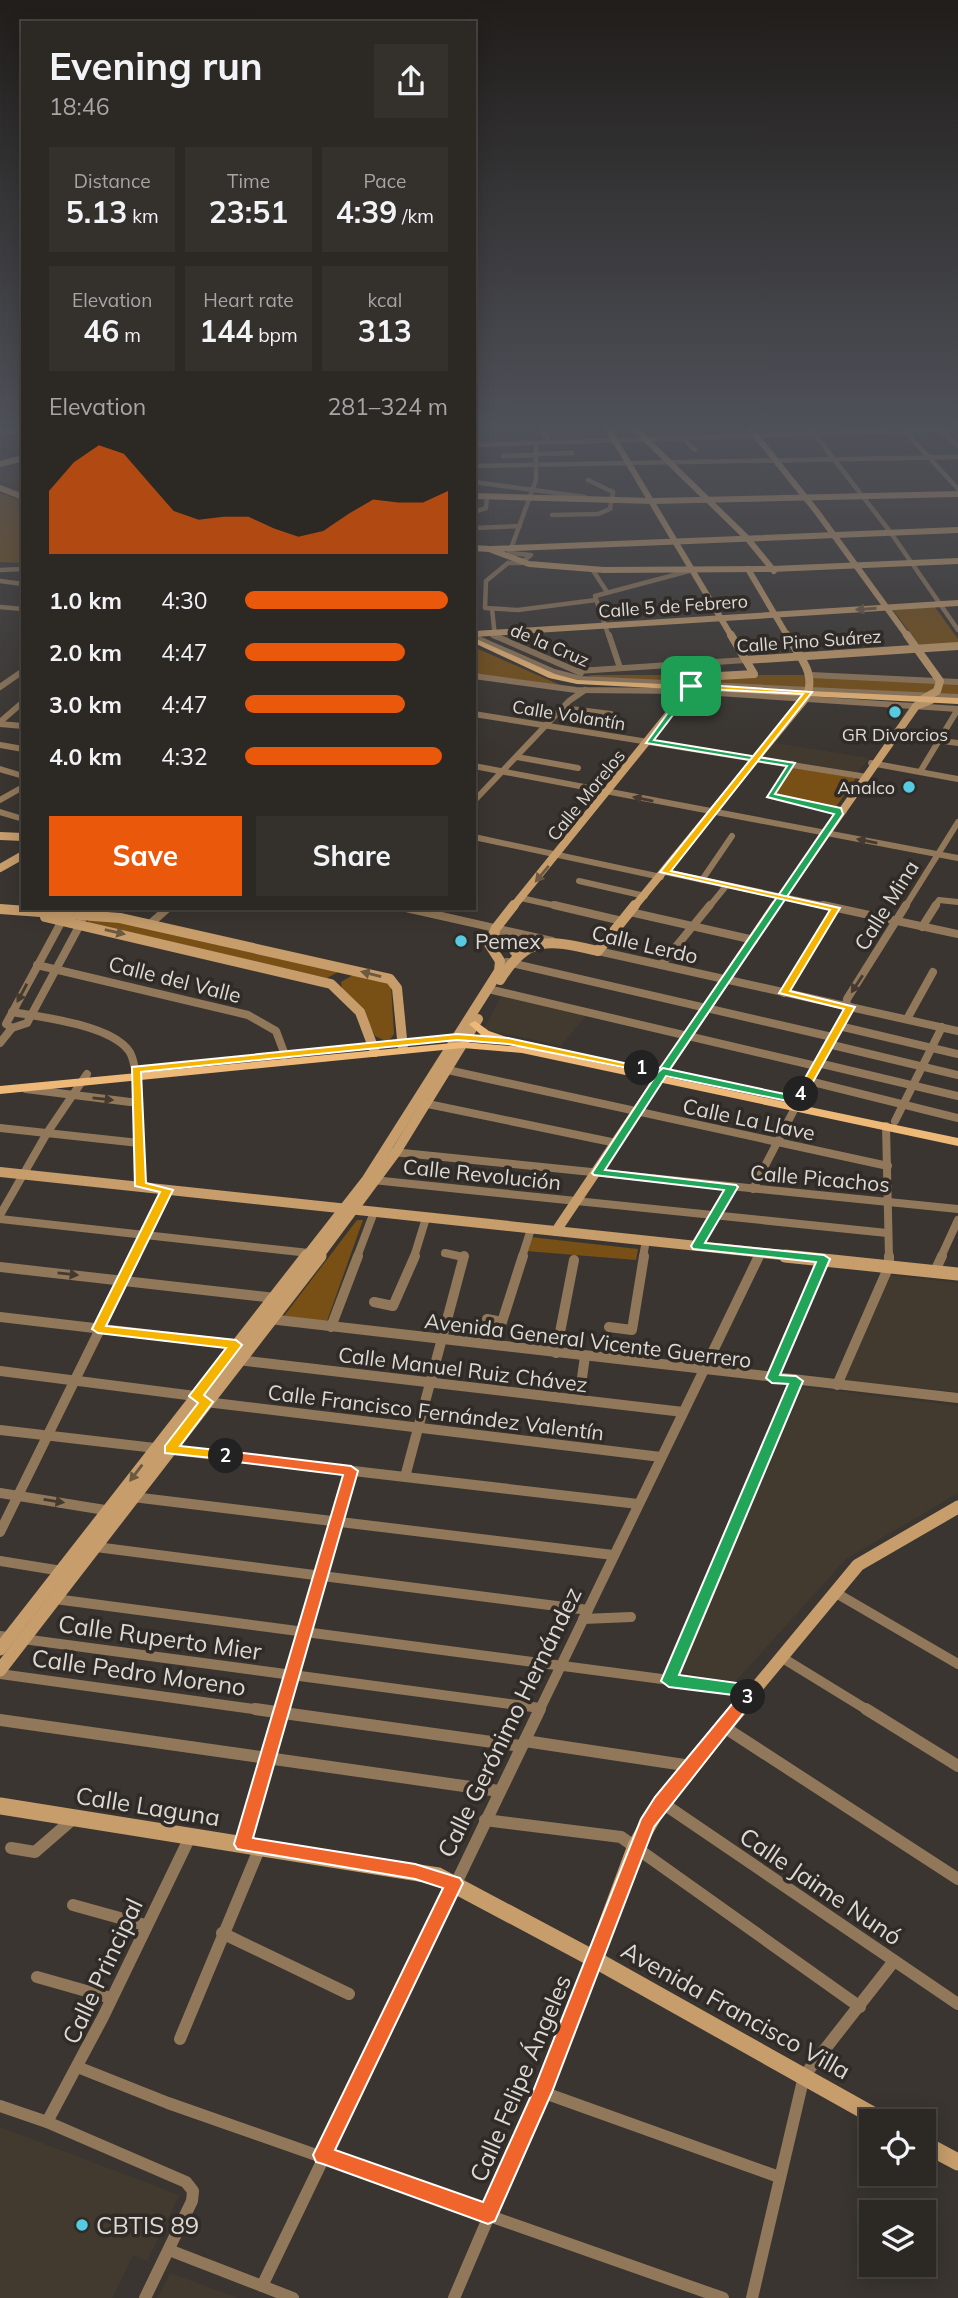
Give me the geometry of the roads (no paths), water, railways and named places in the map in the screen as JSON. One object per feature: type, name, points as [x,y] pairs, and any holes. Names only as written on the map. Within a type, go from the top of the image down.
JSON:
[{"type":"main road","points":[[476,640],[568,680],[876,700]]},
{"type":"main road","points":[[853,691],[876,700]]},
{"type":"main road","points":[[808,694],[958,703]]},
{"type":"main road","points":[[840,697],[921,702]]},
{"type":"main road","points":[[475,1024],[485,1033],[508,1041],[958,1135]]},
{"type":"main road","points":[[460,1041],[661,1075]]},
{"type":"main road","points":[[0,1082],[84,1078],[460,1041],[508,1041]]},
{"type":"main road","points":[[136,1073],[285,1055],[374,1049]]},
{"type":"main road","points":[[0,1090],[84,1078]]},
{"type":"main road","points":[[891,1123],[958,1142]]},
{"type":"street","points":[[517,534],[509,555],[484,585],[483,606],[492,610],[526,609],[595,598],[607,592],[692,570]]},
{"type":"street","points":[[476,678],[585,690],[692,686],[754,674],[673,534]]},
{"type":"street","points":[[743,534],[773,570]]},
{"type":"street","points":[[509,555],[676,540],[856,534]]},
{"type":"street","points":[[892,534],[958,630]]},
{"type":"street","points":[[556,1231],[598,1173],[615,1143],[709,1008],[892,734],[921,702],[938,690],[940,681],[834,535]]},
{"type":"street","points":[[476,549],[509,555],[523,562],[592,569],[748,571],[958,562]]},
{"type":"street","points":[[0,570],[21,569]]},
{"type":"street","points":[[592,569],[607,592]]},
{"type":"street","points":[[598,951],[758,759],[808,694],[811,675],[748,571]]},
{"type":"street","points":[[0,581],[21,584]]},
{"type":"street","points":[[595,598],[620,668]]},
{"type":"street","name":"Calle 5 de Febrero","points":[[476,638],[492,633],[958,603]]},
{"type":"street","points":[[0,607],[21,608]]},
{"type":"street","points":[[492,610],[492,633]]},
{"type":"street","name":"de la Cruz","points":[[492,633],[499,639],[600,681]]},
{"type":"street","points":[[476,640],[562,675],[600,681],[692,686]]},
{"type":"street","name":"Calle Pino Suárez","points":[[578,671],[958,646]]},
{"type":"street","points":[[0,687],[21,672]]},
{"type":"street","points":[[811,675],[958,682]]},
{"type":"street","name":"Calle Morelos","points":[[494,932],[692,686]]},
{"type":"street","points":[[476,799],[563,708],[585,690]]},
{"type":"street","points":[[808,694],[853,691],[921,702]]},
{"type":"street","points":[[876,700],[921,702]]},
{"type":"street","points":[[920,772],[941,741],[958,703]]},
{"type":"street","points":[[0,723],[21,704]]},
{"type":"street","points":[[563,708],[611,714]]},
{"type":"street","name":"Calle Volantín","points":[[476,713],[864,776]]},
{"type":"street","points":[[0,723],[21,726]]},
{"type":"street","points":[[892,734],[958,743]]},
{"type":"street","points":[[0,745],[21,750]]},
{"type":"street","points":[[517,757],[578,768]]},
{"type":"street","points":[[792,764],[770,794],[840,812]]},
{"type":"street","points":[[874,764],[958,779]]},
{"type":"street","points":[[476,766],[958,859]]},
{"type":"street","points":[[0,769],[21,775]]},
{"type":"street","points":[[0,800],[21,788]]},
{"type":"street","points":[[0,811],[21,818]]},
{"type":"street","name":"Calle Mina","points":[[753,1189],[839,1026],[848,1007],[847,999],[958,822]]},
{"type":"street","points":[[0,836],[21,837]]},
{"type":"street","points":[[702,880],[732,836]]},
{"type":"street","points":[[476,837],[557,855],[702,880],[958,934]]},
{"type":"street","points":[[0,868],[21,856]]},
{"type":"street","points":[[579,881],[645,896]]},
{"type":"street","points":[[661,965],[726,886]]},
{"type":"street","points":[[521,898],[622,921]]},
{"type":"street","points":[[922,927],[939,900],[958,902]]},
{"type":"street","points":[[784,993],[835,908]]},
{"type":"street","points":[[150,924],[166,910]]},
{"type":"street","name":"Calle Lerdo","points":[[413,910],[494,932],[598,951],[958,1031]]},
{"type":"street","points":[[0,911],[64,916],[86,914],[150,924],[390,979],[397,988],[402,1046]]},
{"type":"street","points":[[630,912],[754,940]]},
{"type":"street","points":[[64,916],[6,1024],[12,1028],[24,1026],[32,1015],[86,914]]},
{"type":"street","points":[[64,916],[80,924],[331,984],[360,1012],[374,1049]]},
{"type":"street","points":[[460,1041],[475,1024],[499,971],[499,961],[490,946],[494,932],[506,940],[516,953]]},
{"type":"street","points":[[0,1649],[5,1637],[96,1547],[170,1450],[201,1399],[371,1179],[391,1152],[516,953],[538,944],[555,942]]},
{"type":"street","points":[[499,961],[709,1008],[958,1074]]},
{"type":"street","name":"Calle del Valle","points":[[37,965],[248,1015],[276,1031],[285,1055]]},
{"type":"street","points":[[907,1019],[933,972]]},
{"type":"street","points":[[491,990],[958,1096]]},
{"type":"street","points":[[12,1012],[32,1015],[117,1040],[131,1052],[136,1073],[141,1186]]},
{"type":"street","points":[[839,1026],[958,1054]]},
{"type":"street","points":[[837,1385],[889,1266],[887,1233],[891,1123],[943,1027]]},
{"type":"street","points":[[0,1043],[6,1039],[12,1028]]},
{"type":"street","name":"Calle La Llave","points":[[443,1070],[888,1166]]},
{"type":"street","points":[[84,1078],[47,1133],[0,1217],[314,1254]]},
{"type":"street","points":[[809,1081],[958,1118]]},
{"type":"street","points":[[19,1088],[138,1103]]},
{"type":"street","points":[[421,1102],[615,1143]]},
{"type":"street","points":[[0,1128],[139,1143]]},
{"type":"street","name":"Calle Picachos","points":[[391,1152],[958,1209]]},
{"type":"street","points":[[0,1171],[958,1274]]},
{"type":"street","name":"Calle Revolución","points":[[371,1179],[887,1233]]},
{"type":"street","points":[[697,1246],[732,1187]]},
{"type":"street","points":[[0,1532],[167,1190]]},
{"type":"street","points":[[331,1327],[374,1212]]},
{"type":"street","points":[[374,1302],[393,1306],[413,1262],[426,1218]]},
{"type":"street","points":[[935,1272],[958,1220]]},
{"type":"street","points":[[487,1319],[502,1322],[531,1228]]},
{"type":"street","points":[[609,1327],[632,1330],[646,1240]]},
{"type":"street","points":[[405,1477],[464,1255],[445,1253]]},
{"type":"street","name":"Calle Gerónimo Hernández","points":[[262,2286],[760,1253]]},
{"type":"street","points":[[772,1378],[824,1259]]},
{"type":"street","points":[[556,1353],[574,1260]]},
{"type":"street","points":[[0,1267],[279,1298]]},
{"type":"street","points":[[0,1317],[242,1345]]},
{"type":"street","name":"Avenida General Vicente Guerrero","points":[[263,1318],[443,1341],[958,1398]]},
{"type":"street","points":[[0,1672],[55,1599],[108,1510],[154,1449],[238,1360],[242,1345]]},
{"type":"street","points":[[579,1400],[585,1356]]},
{"type":"street","name":"Calle Manuel Ruiz Chávez","points":[[238,1360],[683,1412]]},
{"type":"street","name":"Calle Francisco Fernández Valentín","points":[[0,1371],[418,1428],[661,1457]]},
{"type":"street","points":[[669,1681],[796,1381]]},
{"type":"street","points":[[0,1430],[638,1504]]},
{"type":"street","points":[[243,1844],[265,1759],[351,1471]]},
{"type":"street","points":[[0,1493],[122,1513]]},
{"type":"street","points":[[133,1497],[613,1555]]},
{"type":"street","points":[[594,1959],[636,1846],[661,1802],[858,1565],[958,1507]]},
{"type":"street","points":[[96,1547],[321,1575],[585,1614],[631,1617]]},
{"type":"street","points":[[0,1561],[69,1572]]},
{"type":"street","points":[[836,1593],[958,1664]]},
{"type":"street","points":[[55,1599],[303,1634],[753,1691]]},
{"type":"street","name":"Calle Ruperto Mier","points":[[5,1637],[540,1708]]},
{"type":"street","points":[[781,1657],[958,1766]]},
{"type":"street","name":"Calle Pedro Moreno","points":[[0,1672],[279,1713],[691,1766]]},
{"type":"street","points":[[0,1720],[499,1791]]},
{"type":"street","points":[[724,1727],[958,1879]]},
{"type":"street","name":"Calle Jaime Nunó","points":[[661,1802],[958,2004]]},
{"type":"street","name":"Calle Laguna","points":[[0,1806],[415,1872],[454,1883]]},
{"type":"street","points":[[11,1849],[35,1852],[74,1818]]},
{"type":"street","points":[[485,1820],[621,1837],[860,2007]]},
{"type":"street","name":"Calle Principal","points":[[47,2122],[80,2068],[145,1925],[191,1836]]},
{"type":"street","points":[[180,2039],[260,1847]]},
{"type":"street","name":"Avenida Francisco Villa","points":[[454,1883],[862,2109]]},
{"type":"street","points":[[73,1905],[145,1925]]},
{"type":"street","points":[[222,1933],[349,1994]]},
{"type":"street","name":"Calle Felipe Ángeles","points":[[454,2298],[542,2092],[594,1959]]},
{"type":"street","points":[[752,2298],[804,2076],[894,1961]]},
{"type":"street","points":[[37,1977],[111,1998]]},
{"type":"street","points":[[80,2068],[168,2103],[323,2155],[723,2298]]},
{"type":"street","points":[[542,2092],[779,2177]]},
{"type":"street","points":[[0,2106],[47,2122],[186,2182],[192,2191],[192,2201],[145,2298]]},
{"type":"street","points":[[936,2150],[958,2162]]},
{"type":"street","points":[[169,2249],[293,2298]]},
{"type":"place","name":"GR Divorcios","points":[[895,712]]},
{"type":"place","name":"Analco","points":[[909,787]]},
{"type":"place","name":"Pemex","points":[[461,941]]},
{"type":"place","name":"CBTIS 89","points":[[82,2225]]}]
